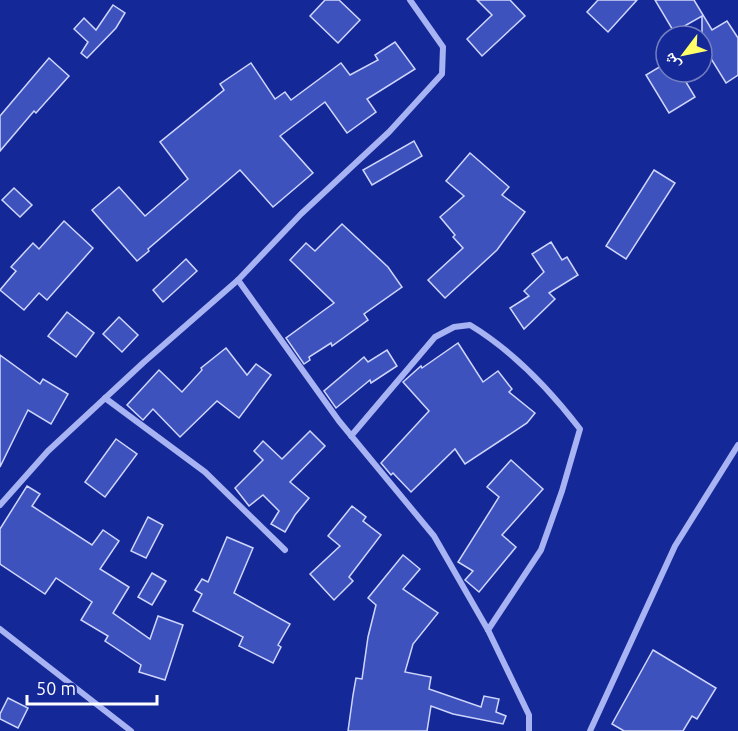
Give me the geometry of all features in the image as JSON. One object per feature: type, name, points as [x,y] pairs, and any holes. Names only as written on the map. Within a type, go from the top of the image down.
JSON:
[{"type":"street","points":[[0,505],[48,451],[238,280],[301,214],[389,132],[442,74],[443,47],[410,0]]},
{"type":"street","points":[[238,280],[351,436],[434,536],[488,630],[529,715],[529,731]]},
{"type":"street","points":[[351,436],[435,337],[454,327],[470,325],[490,337],[556,398],[580,429],[562,491],[541,550],[488,630]]},
{"type":"street","points":[[105,398],[205,472],[285,550]]},
{"type":"street","points":[[590,731],[675,546],[738,445]]},
{"type":"street","points":[[0,629],[131,731]]},
{"type":"building","points":[[325,0],[339,0],[360,20],[338,43],[310,16]]},
{"type":"building","points":[[477,0],[510,0],[525,16],[482,56],[467,39],[492,15]]},
{"type":"building","points":[[598,0],[637,0],[608,32],[587,12]]},
{"type":"building","points":[[655,0],[694,0],[708,24],[702,24],[702,16],[688,24],[669,24]]},
{"type":"building","points":[[113,5],[125,13],[116,28],[87,58],[81,53],[88,42],[74,29],[84,18],[96,30]]},
{"type":"building","points":[[727,21],[738,38],[738,75],[726,83],[714,64],[714,29]]},
{"type":"building","points":[[395,42],[415,69],[367,99],[376,112],[347,133],[325,102],[280,136],[313,173],[273,207],[240,170],[137,261],[92,210],[119,187],[145,216],[188,179],[160,142],[224,90],[220,84],[251,63],[275,99],[285,92],[291,100],[341,63],[350,75],[378,60],[375,55]]},
{"type":"building","points":[[49,58],[69,76],[36,113],[34,111],[0,151],[0,116]]},
{"type":"building","points":[[654,70],[654,84],[687,84],[695,97],[669,113],[646,75]]},
{"type":"building","points":[[414,141],[422,156],[372,185],[363,170]]},
{"type":"building","points":[[470,153],[509,187],[502,195],[525,212],[497,250],[445,298],[428,280],[463,248],[440,217],[464,196],[446,181]]},
{"type":"building","points":[[654,170],[675,183],[626,259],[606,246]]},
{"type":"building","points":[[14,188],[32,205],[20,217],[2,200]]},
{"type":"building","points":[[64,221],[93,248],[47,300],[39,293],[24,310],[0,290],[16,271],[11,267],[33,243],[39,249]]},
{"type":"building","points":[[342,224],[388,267],[402,287],[364,314],[368,320],[332,346],[331,343],[309,357],[310,360],[304,364],[286,338],[334,303],[290,260],[306,243],[315,251]]},
{"type":"building","points":[[551,242],[562,260],[567,257],[578,275],[549,293],[555,299],[524,329],[510,308],[529,296],[524,291],[544,272],[532,254]]},
{"type":"building","points":[[186,259],[197,271],[163,302],[153,290]]},
{"type":"building","points":[[67,312],[94,333],[76,357],[48,336]]},
{"type":"building","points":[[119,317],[138,335],[122,352],[103,334]]},
{"type":"building","points":[[458,343],[483,382],[498,371],[512,389],[509,392],[535,413],[527,423],[465,464],[455,449],[411,492],[381,463],[429,411],[403,382],[421,366],[422,368]]},
{"type":"building","points":[[226,348],[247,375],[256,364],[271,375],[239,418],[217,401],[180,437],[153,409],[143,420],[127,405],[159,370],[182,392],[202,370],[201,368]]},
{"type":"building","points":[[387,350],[397,366],[371,383],[370,380],[336,408],[324,391],[364,357],[368,362]]},
{"type":"building","points":[[0,355],[40,384],[43,379],[68,394],[51,424],[28,410],[0,467]]},
{"type":"building","points":[[310,431],[325,446],[290,482],[309,498],[285,532],[271,524],[279,511],[263,495],[249,506],[235,488],[263,460],[254,451],[263,441],[282,459]]},
{"type":"building","points":[[116,439],[137,454],[105,497],[85,482]]},
{"type":"building","points":[[511,460],[543,489],[502,535],[516,547],[479,592],[465,580],[473,571],[458,562],[499,497],[487,487]]},
{"type":"building","points":[[27,486],[40,494],[32,506],[92,545],[103,530],[119,541],[100,569],[129,587],[113,613],[150,639],[158,616],[183,625],[165,680],[139,672],[141,665],[105,641],[108,636],[81,620],[92,602],[56,578],[45,594],[0,564],[0,529]]},
{"type":"building","points":[[352,506],[366,517],[363,521],[381,535],[349,577],[353,581],[334,600],[310,574],[340,546],[328,536]]},
{"type":"building","points":[[148,517],[163,525],[146,558],[131,551]]},
{"type":"building","points":[[227,537],[253,548],[234,593],[290,624],[278,645],[281,647],[273,663],[239,646],[243,637],[193,611],[202,594],[195,590],[202,579],[208,582]]},
{"type":"building","points":[[403,555],[420,569],[403,589],[438,613],[413,644],[405,672],[431,677],[429,689],[481,707],[484,696],[499,699],[496,712],[506,716],[503,724],[453,714],[431,706],[427,731],[348,731],[356,678],[362,679],[368,637],[376,605],[368,598]]},
{"type":"building","points":[[152,573],[166,581],[152,605],[138,597]]},
{"type":"building","points":[[653,650],[716,688],[697,719],[692,716],[683,731],[624,731],[612,724]]},
{"type":"building","points":[[8,698],[28,708],[18,728],[0,719]]}]
